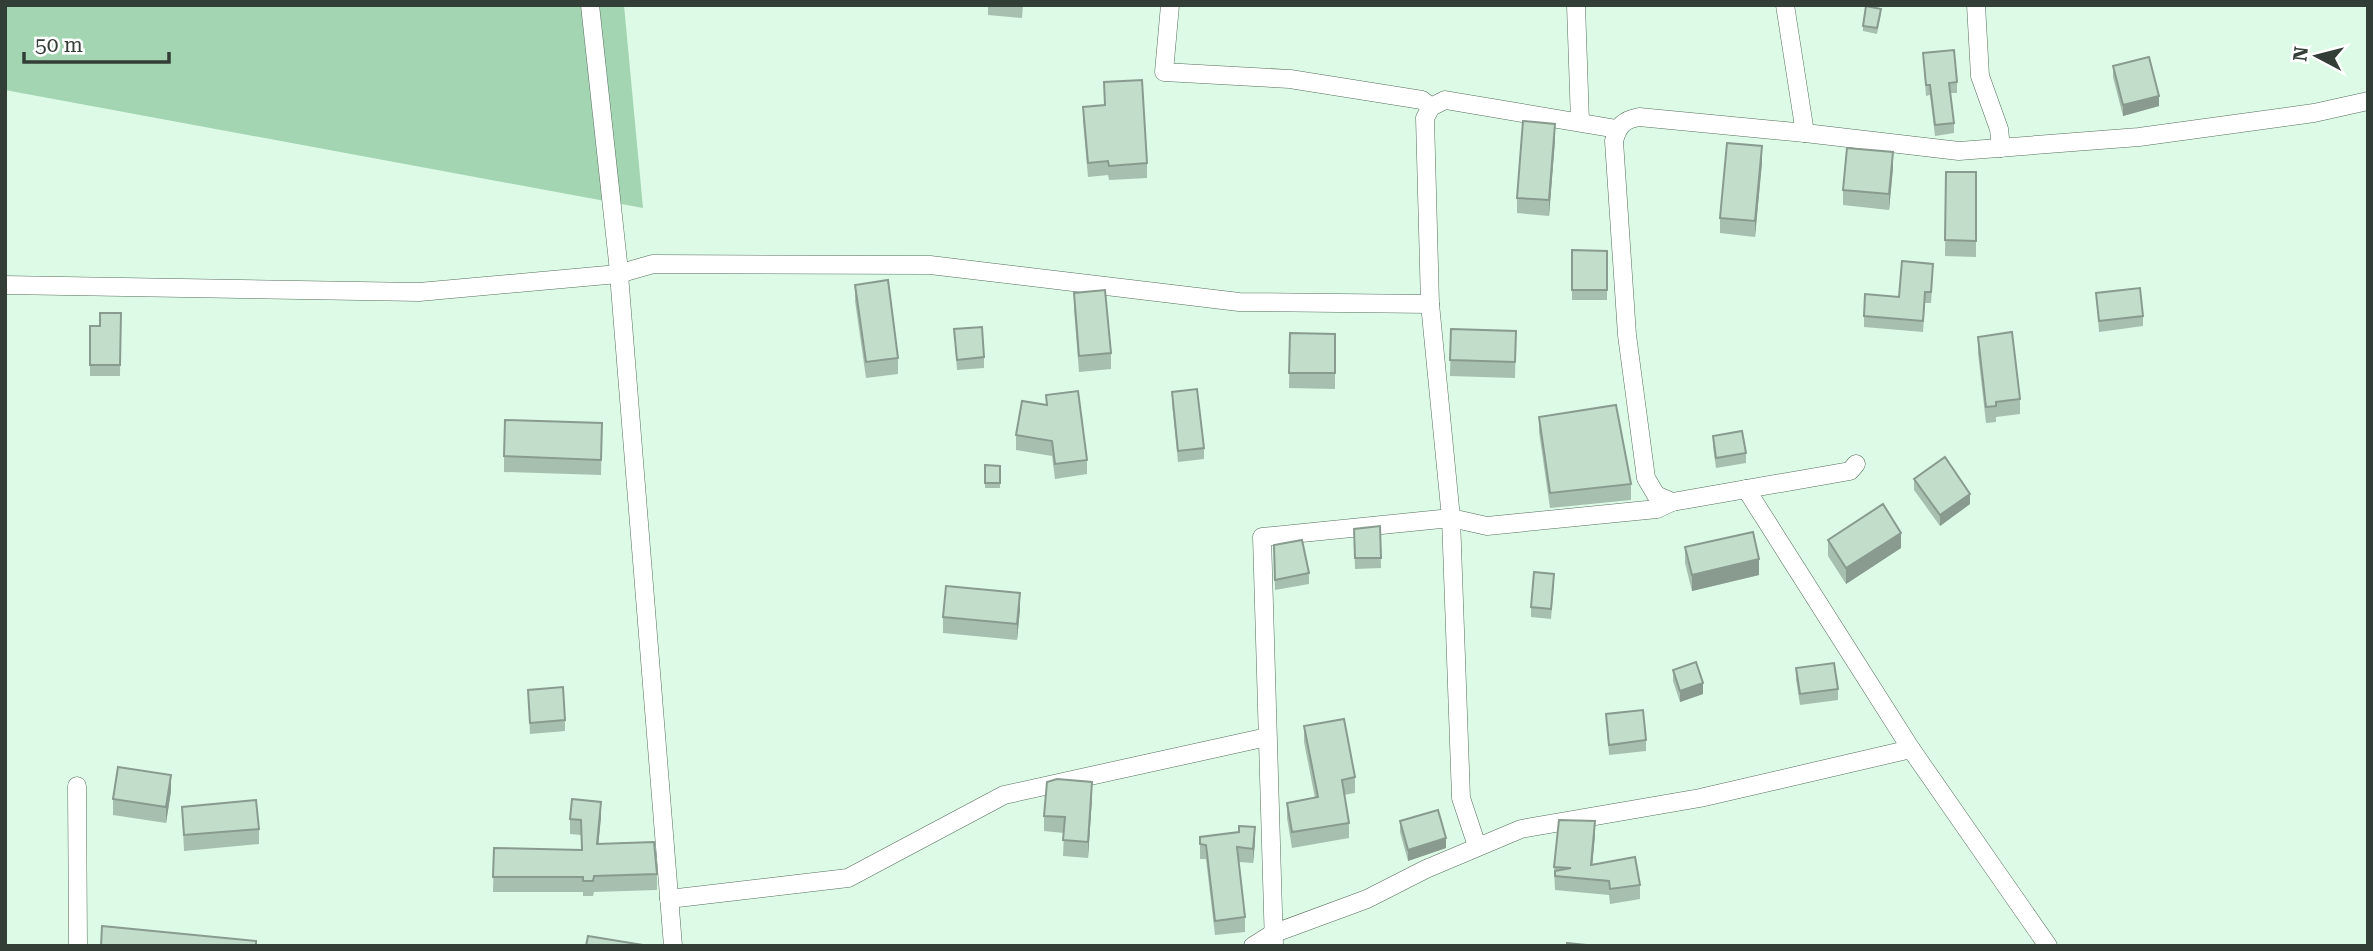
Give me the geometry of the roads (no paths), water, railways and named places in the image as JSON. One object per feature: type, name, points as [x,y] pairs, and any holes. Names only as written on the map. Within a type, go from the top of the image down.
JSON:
[{"type":"street","points":[[590,5],[618,274],[673,946]]},
{"type":"street","points":[[1170,5],[1164,72],[1290,79],[1422,100],[1431,107]]},
{"type":"street","points":[[1576,5],[1580,122]]},
{"type":"street","points":[[1785,5],[1805,133]]},
{"type":"street","points":[[1976,5],[1980,76],[1999,129],[2001,148]]},
{"type":"street","points":[[1477,846],[1461,798],[1451,518],[1430,304],[1425,118],[1431,107],[1445,100],[1617,129]]},
{"type":"street","points":[[1672,502],[1656,495],[1646,478],[1627,335],[1614,141],[1617,129],[1626,120],[1639,117],[1959,151],[2139,137],[2314,113],[2368,101]]},
{"type":"street","points":[[5,285],[419,292],[618,274],[653,264],[930,265],[1239,302],[1430,304]]},
{"type":"street","points":[[1273,940],[1262,537],[1451,518],[1487,526],[1657,509],[1672,502],[1850,471],[1856,464]]},
{"type":"street","points":[[1746,489],[1910,749],[2048,946]]},
{"type":"street","points":[[669,899],[848,878],[1004,795],[1267,737]]},
{"type":"street","points":[[1253,946],[1367,899],[1477,846],[1521,829],[1700,798],[1910,749]]},
{"type":"street","points":[[77,786],[78,946]]}]
